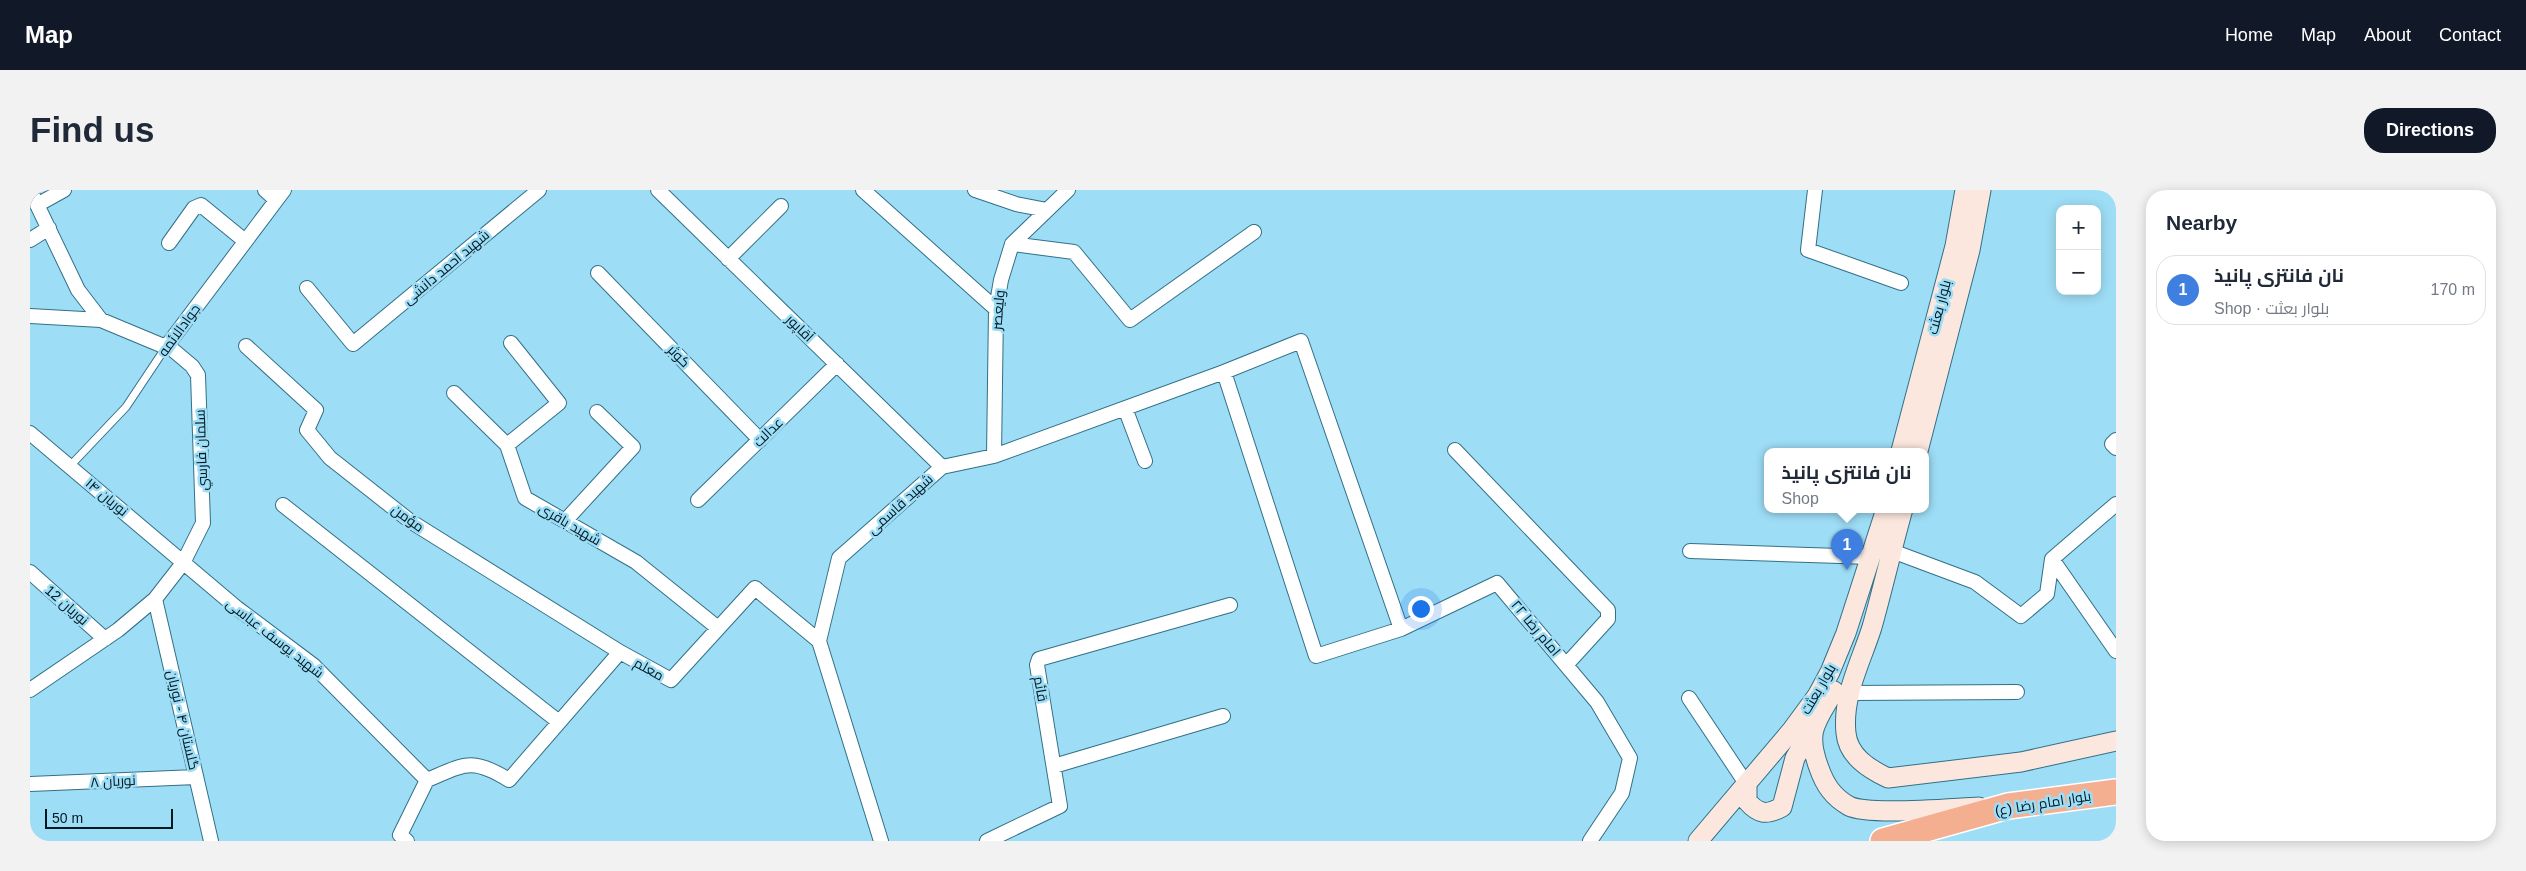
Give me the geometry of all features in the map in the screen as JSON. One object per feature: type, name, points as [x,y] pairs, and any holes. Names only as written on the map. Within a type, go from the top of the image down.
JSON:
[{"type":"highway","name":"بلوار امام رضا (ع)","points":[[1883,841],[2008,806],[2116,792]]},
{"type":"street","points":[[30,190],[78,290],[101,320]]},
{"type":"street","points":[[38,205],[64,190]]},
{"type":"street","points":[[265,190],[280,195]]},
{"type":"street","name":"شهید احمد دانشی","points":[[307,288],[353,344],[539,190]]},
{"type":"street","name":"آقاپور","points":[[658,190],[942,467]]},
{"type":"street","points":[[864,190],[996,309]]},
{"type":"street","points":[[975,190],[1016,204],[1047,210]]},
{"type":"street","name":"ولیعصر","points":[[994,456],[996,309],[1001,280],[1012,244],[1068,190]]},
{"type":"street","points":[[1816,190],[1808,250],[1901,283]]},
{"type":"street","name":"بلوار بعثت","points":[[1902,448],[1955,246],[1965,190]]},
{"type":"street","name":"بلوار بعثت","points":[[1919,448],[1970,250],[1981,190]]},
{"type":"street","name":"جوادالائمه","points":[[166,347],[280,195]]},
{"type":"street","points":[[170,243],[194,208],[201,205],[245,241]]},
{"type":"street","points":[[728,259],[781,206]]},
{"type":"street","points":[[30,240],[48,228]]},
{"type":"street","points":[[1012,244],[1074,252],[1130,320],[1254,232]]},
{"type":"street","name":"کوثر","points":[[598,273],[760,440]]},
{"type":"street","points":[[30,316],[101,320]]},
{"type":"street","name":"سلمان فارسي","points":[[30,690],[105,639],[155,599],[183,563],[203,523],[198,375],[192,366],[173,350],[101,320]]},
{"type":"street","name":"شهید قاسمی","points":[[819,641],[839,558],[942,467],[994,456],[1224,372],[1301,341],[1400,629]]},
{"type":"street","points":[[507,445],[559,403],[511,343]]},
{"type":"street","name":"مؤمن","points":[[246,346],[316,410],[308,430],[330,458],[410,521],[620,652]]},
{"type":"street","name":"عدالت","points":[[698,500],[837,364]]},
{"type":"street","name":"امام رضا ۲۲","points":[[1224,372],[1316,656],[1400,629],[1497,583],[1597,702],[1630,758],[1622,793],[1590,841]]},
{"type":"street","name":"شهید باقری","points":[[454,393],[507,445],[526,498],[636,562],[718,628]]},
{"type":"street","points":[[1125,408],[1145,461]]},
{"type":"street","points":[[565,521],[633,447],[596,412]]},
{"type":"street","name":"نوریان ۱۴","points":[[30,433],[183,563]]},
{"type":"street","points":[[2116,440],[2112,444],[2116,448]]},
{"type":"street","points":[[1455,450],[1608,610],[1608,619],[1567,664]]},
{"type":"street","points":[[1892,551],[1975,582],[2021,616],[2047,594],[2052,559],[2116,504]]},
{"type":"street","points":[[283,505],[559,722]]},
{"type":"street","name":"بلوار بعثت","points":[[1698,841],[1747,785],[1817,696],[1830,672],[1885,513]]},
{"type":"street","name":"بلوار بعثت","points":[[1902,513],[1872,628],[1847,698],[1846,735],[1858,759],[1870,770],[1888,778],[2021,762],[2116,741]]},
{"type":"street","points":[[1690,551],[1871,557]]},
{"type":"street","points":[[2052,559],[2116,651]]},
{"type":"street","name":"شهید یوسف عباسی","points":[[183,563],[237,608],[313,665],[427,780]]},
{"type":"street","name":"نوریان 12","points":[[30,572],[105,639]]},
{"type":"street","name":"معلم","points":[[427,780],[466,763],[491,768],[510,780],[620,652],[671,680],[755,588],[819,641]]},
{"type":"street","name":"گلستان ۴ - نوریان","points":[[155,599],[211,841]]},
{"type":"street","name":"قائم","points":[[987,841],[1060,806],[1037,665],[1039,659],[1230,605]]},
{"type":"street","points":[[1690,698],[1747,785],[1747,802],[1756,811],[1770,814],[1782,807],[1795,758],[1872,628]]},
{"type":"street","points":[[819,641],[881,841]]},
{"type":"street","points":[[1847,698],[2017,692]]},
{"type":"street","points":[[1054,766],[1223,716]]},
{"type":"street","points":[[1812,729],[1816,759],[1827,788],[1851,806],[1890,811],[2008,806]]},
{"type":"street","name":"نوریان ۸","points":[[30,784],[196,777]]},
{"type":"street","points":[[407,841],[400,835],[427,780]]},
{"type":"lane","name":"جوادالائمه","points":[[70,466],[126,407],[166,347]]},
{"type":"place","name":"نان فانتزی پانیذ","points":[[1847,570]]}]
